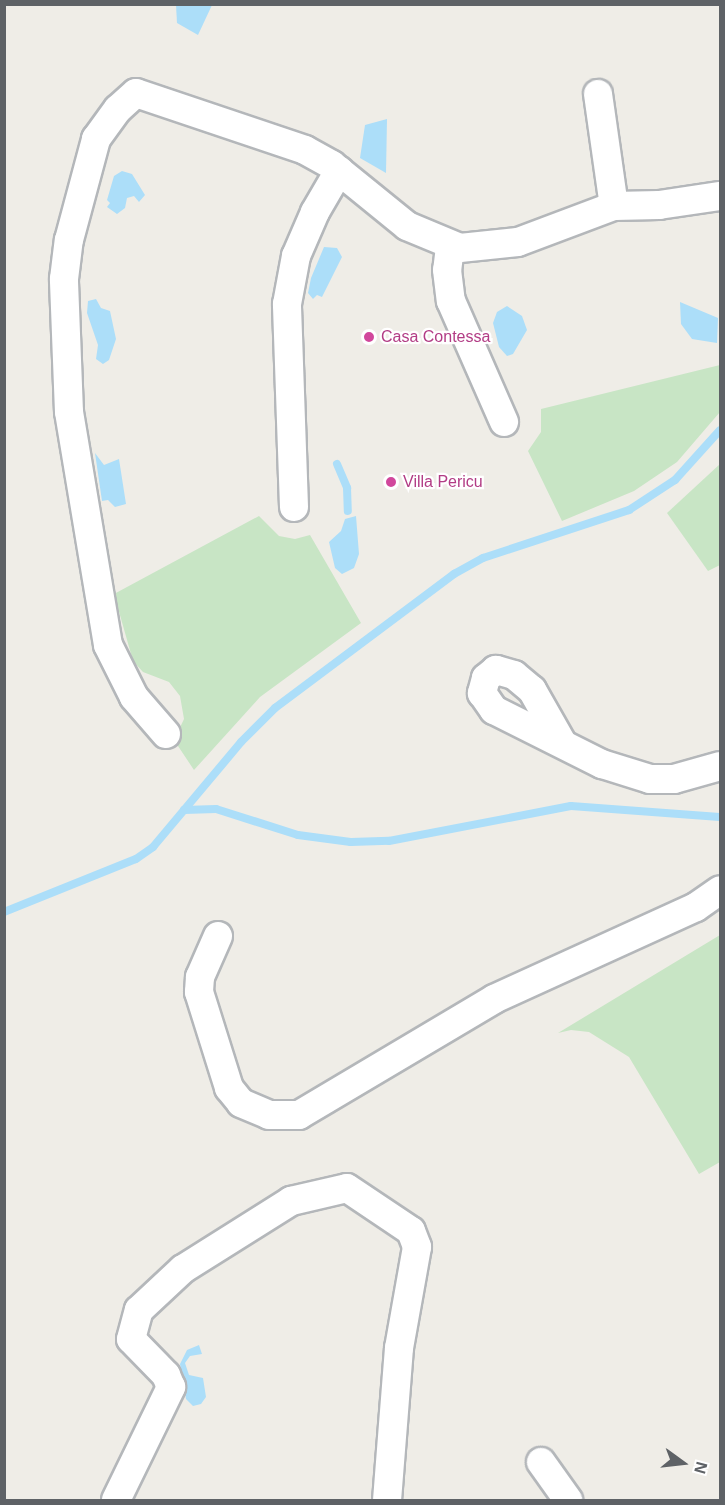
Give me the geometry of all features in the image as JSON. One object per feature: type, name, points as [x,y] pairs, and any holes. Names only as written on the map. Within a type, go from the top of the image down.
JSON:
[{"type":"lane","points":[[166,734],[134,698],[108,645],[71,435],[65,267],[72,224],[96,139],[109,119],[136,93],[305,150],[339,171],[407,226],[450,247],[478,249],[506,245],[614,206],[659,205],[720,196]]},
{"type":"lane","points":[[598,94],[614,206]]},
{"type":"lane","points":[[294,507],[287,304],[296,256],[315,212],[339,171]]},
{"type":"lane","points":[[450,247],[447,270],[452,302],[504,422]]},
{"type":"lane","points":[[561,741],[602,764],[650,779],[674,779],[720,766]]},
{"type":"lane","points":[[218,936],[200,977],[199,992],[229,1088],[241,1102],[269,1114],[299,1115],[494,999],[686,912],[720,890]]},
{"type":"lane","points":[[116,1500],[171,1387],[166,1375],[131,1339],[139,1310],[183,1269],[291,1201],[347,1188],[411,1231],[417,1247],[399,1348],[387,1500]]},
{"type":"lane","points":[[542,1462],[568,1500]]},
{"type":"green space","points":[[720,365],[720,412],[677,462],[634,491],[562,521],[528,451],[541,432],[541,409]]},
{"type":"green space","points":[[720,464],[720,565],[708,571],[667,513]]},
{"type":"green space","points":[[259,516],[279,536],[295,539],[310,535],[361,623],[260,697],[194,770],[174,740],[184,719],[180,696],[169,682],[143,672],[133,661],[114,594]]},
{"type":"green space","points":[[720,935],[720,1162],[699,1174],[629,1057],[589,1032],[571,1030],[558,1033]]},
{"type":"water","points":[[176,5],[212,5],[198,35],[177,23]]},
{"type":"water","points":[[387,119],[386,173],[360,158],[365,125]]},
{"type":"water","points":[[122,171],[132,174],[145,195],[139,202],[134,196],[127,198],[125,208],[117,214],[107,207],[110,203],[107,200],[114,176]]},
{"type":"water","points":[[324,247],[337,248],[342,257],[322,297],[317,295],[313,299],[308,293],[311,278]]},
{"type":"water","points":[[96,299],[101,308],[110,311],[116,339],[109,360],[103,364],[96,359],[98,345],[87,313],[88,301]]},
{"type":"water","points":[[680,302],[718,318],[717,343],[692,339],[681,324]]},
{"type":"water","points":[[507,306],[522,316],[527,330],[513,354],[507,356],[499,347],[493,323],[497,312]]},
{"type":"water","points":[[95,453],[104,465],[119,459],[126,504],[115,507],[108,500],[102,501]]},
{"type":"water","points":[[356,516],[359,554],[354,568],[342,574],[335,568],[329,542],[341,531],[345,519]]},
{"type":"water","points":[[199,1345],[202,1354],[190,1356],[185,1363],[189,1375],[203,1378],[206,1397],[201,1404],[193,1406],[186,1399],[180,1364],[187,1350]]},
{"type":"waterway","points":[[4,912],[136,859],[153,847],[241,742],[275,708],[454,574],[483,558],[629,510],[675,480],[720,430]]},
{"type":"waterway","points":[[337,464],[347,488],[348,511]]},
{"type":"waterway","points":[[184,810],[216,809],[298,835],[351,842],[389,841],[571,806],[720,817]]},
{"type":"place","name":"Casa Contessa","points":[[369,337]]},
{"type":"place","name":"Villa Pericu","points":[[391,482]]}]
